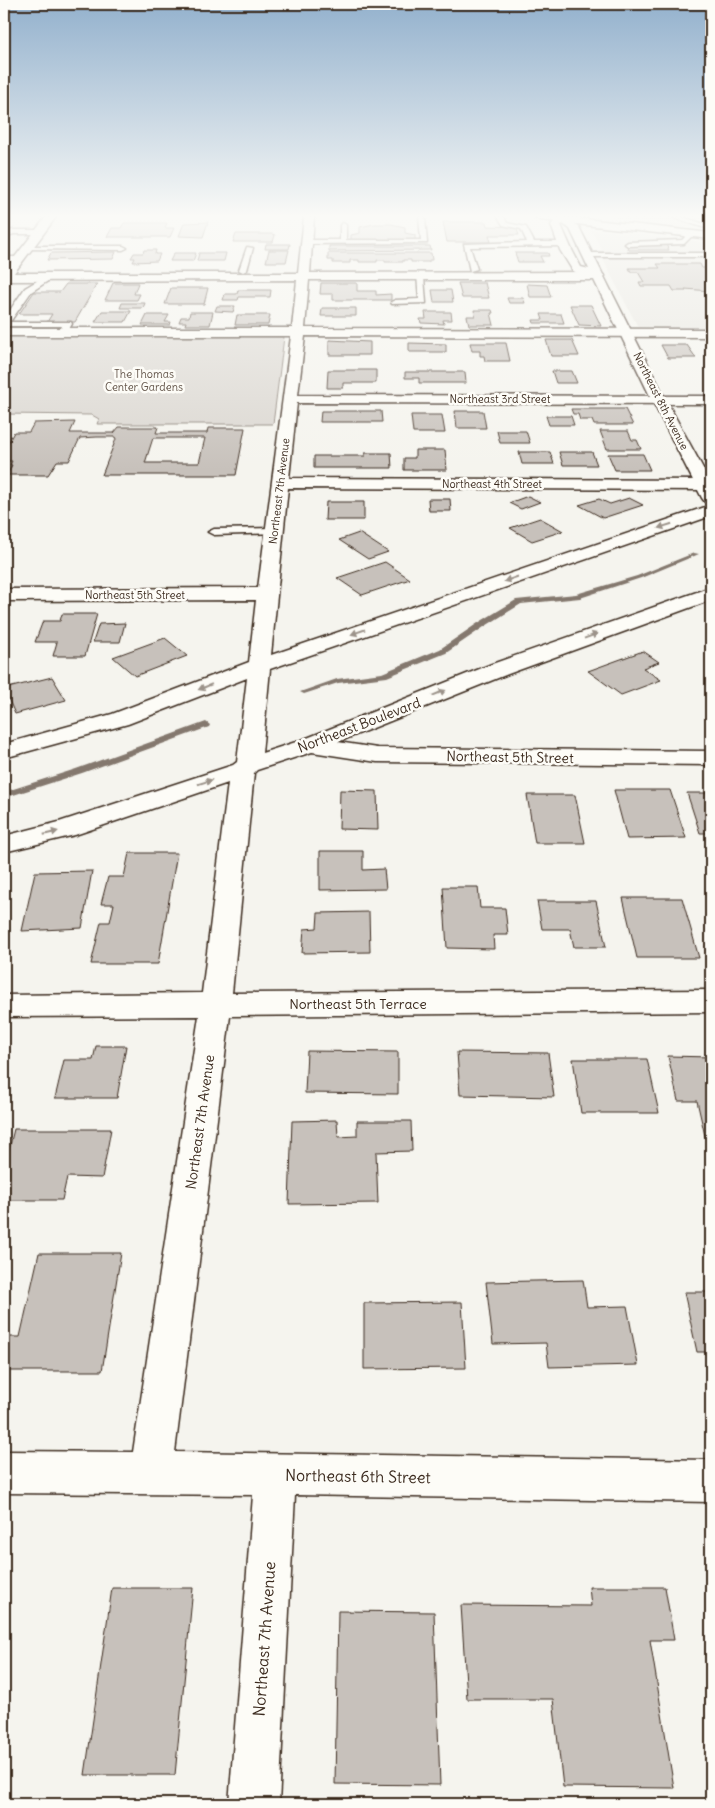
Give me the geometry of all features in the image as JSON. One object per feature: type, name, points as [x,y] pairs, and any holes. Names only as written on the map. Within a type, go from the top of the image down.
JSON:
[{"type":"street","name":"Northeast 7th Avenue","points":[[151,1474],[216,1005],[259,666],[302,301]]},
{"type":"street","name":"Northeast 8th Avenue","points":[[611,301],[659,400],[708,492]]},
{"type":"street","points":[[4,332],[711,334]]},
{"type":"street","name":"Northeast 3rd Street","points":[[289,399],[711,400]]},
{"type":"street","name":"Northeast 4th Street","points":[[280,483],[708,492]]},
{"type":"street","points":[[4,751],[120,719],[259,666],[711,510]]},
{"type":"street","name":"Northeast Boulevard","points":[[4,844],[66,829],[246,768],[310,745],[500,669],[711,593]]},
{"type":"street","name":"Northeast 5th Street","points":[[4,595],[267,594]]},
{"type":"street","name":"Northeast 5th Street","points":[[310,745],[377,755],[711,758]]},
{"type":"street","name":"Northeast 5th Terrace","points":[[4,1006],[711,1002]]},
{"type":"street","name":"Northeast 6th Street","points":[[4,1472],[275,1474],[711,1482]]},
{"type":"street","name":"Northeast 7th Avenue","points":[[254,1804],[275,1474]]},
{"type":"lane","points":[[4,324],[20,301]]},
{"type":"lane","points":[[395,302],[423,301]]},
{"type":"lane","points":[[4,324],[68,324],[63,332]]},
{"type":"lane","points":[[214,532],[274,531]]},
{"type":"shaded area","points":[[625,301],[711,301],[711,327],[638,327]]},
{"type":"green space","name":"The Thomas Center Gardens","points":[[4,336],[284,337],[273,424],[97,424],[99,419],[92,415],[4,414],[6,403],[4,397]]},
{"type":"building","points":[[28,301],[87,301],[75,322],[47,322],[52,314],[19,314]]},
{"type":"building","points":[[166,301],[205,301],[204,304],[165,304]]},
{"type":"building","points":[[508,301],[524,301],[525,303],[509,303]]},
{"type":"building","points":[[122,303],[145,303],[143,308],[120,308]]},
{"type":"building","points":[[570,305],[591,305],[601,326],[579,325]]},
{"type":"building","points":[[217,306],[235,306],[233,312],[215,311]]},
{"type":"building","points":[[322,308],[356,308],[356,316],[321,316]]},
{"type":"building","points":[[474,310],[492,310],[494,325],[469,325],[467,316],[475,316]]},
{"type":"building","points":[[102,311],[131,311],[125,322],[95,322]]},
{"type":"building","points":[[190,312],[213,312],[210,325],[185,325],[186,322],[179,322],[181,317],[189,317]]},
{"type":"building","points":[[425,312],[451,312],[452,320],[443,320],[444,324],[421,323],[420,319],[426,319]]},
{"type":"building","points":[[541,314],[561,314],[564,323],[534,323],[533,320],[543,320]]},
{"type":"building","points":[[147,315],[169,315],[165,322],[171,322],[170,325],[142,325]]},
{"type":"building","points":[[237,315],[270,315],[268,325],[235,325]]},
{"type":"building","points":[[329,340],[370,342],[370,355],[329,355]]},
{"type":"building","points":[[546,340],[572,340],[579,356],[551,356]]},
{"type":"building","points":[[409,343],[446,344],[446,352],[409,352]]},
{"type":"building","points":[[470,343],[506,343],[510,361],[485,361],[484,356],[480,356],[480,351],[472,351]]},
{"type":"building","points":[[661,345],[687,345],[696,358],[668,358]]},
{"type":"building","points":[[328,370],[376,370],[376,383],[343,383],[343,388],[327,388]]},
{"type":"building","points":[[552,371],[572,371],[577,383],[556,383]]},
{"type":"building","points":[[405,372],[465,372],[466,383],[419,383],[419,378],[405,378]]},
{"type":"building","points":[[571,409],[625,409],[633,425],[594,425],[592,420],[580,420],[578,414],[573,414]]},
{"type":"building","points":[[321,411],[381,411],[382,422],[320,422]]},
{"type":"building","points":[[455,411],[483,411],[486,428],[457,428]]},
{"type":"building","points":[[411,415],[442,415],[445,433],[413,433]]},
{"type":"building","points":[[546,416],[571,416],[574,425],[549,425]]},
{"type":"building","points":[[75,422],[70,433],[114,433],[119,427],[158,427],[156,433],[207,433],[208,428],[245,428],[236,475],[102,475],[116,439],[115,437],[97,437],[80,438],[69,461],[57,461],[48,475],[7,475],[12,461],[4,461],[4,445],[7,445],[14,432],[29,432],[34,423]],"holes":[[[153,438],[205,438],[199,463],[145,463]]]},
{"type":"building","points":[[497,431],[526,431],[530,443],[500,443]]},
{"type":"building","points":[[600,431],[628,431],[632,440],[637,440],[641,449],[607,449]]},
{"type":"building","points":[[415,450],[445,450],[447,470],[404,470],[404,458],[415,458]]},
{"type":"building","points":[[519,452],[550,452],[554,464],[522,464]]},
{"type":"building","points":[[559,452],[592,452],[597,465],[563,465]]},
{"type":"building","points":[[365,453],[391,453],[392,468],[314,468],[314,456],[365,456]]},
{"type":"building","points":[[608,454],[643,454],[650,470],[615,470]]},
{"type":"building","points":[[528,496],[540,502],[521,509],[509,503]]},
{"type":"building","points":[[629,498],[643,505],[603,518],[579,505],[599,499],[610,504]]},
{"type":"building","points":[[428,499],[450,499],[451,511],[429,511]]},
{"type":"building","points":[[326,502],[364,502],[364,520],[325,520]]},
{"type":"building","points":[[540,518],[563,531],[532,541],[510,528]]},
{"type":"building","points":[[359,533],[388,552],[368,559],[339,540]]},
{"type":"building","points":[[385,562],[410,579],[362,595],[337,578]]},
{"type":"building","points":[[62,614],[97,614],[85,656],[53,656],[57,642],[35,642],[43,621],[60,621]]},
{"type":"building","points":[[125,623],[120,642],[93,642],[99,624]]},
{"type":"building","points":[[165,638],[187,656],[135,676],[113,657]]},
{"type":"building","points":[[643,651],[659,662],[643,668],[661,680],[621,695],[588,671]]},
{"type":"building","points":[[52,677],[66,700],[15,714],[4,689]]},
{"type":"building","points":[[340,790],[377,791],[378,830],[339,829]]},
{"type":"building","points":[[614,790],[670,790],[686,838],[627,839]]},
{"type":"building","points":[[687,793],[711,793],[711,833],[700,833]]},
{"type":"building","points":[[527,795],[575,795],[585,843],[535,843]]},
{"type":"building","points":[[320,851],[363,851],[363,870],[384,869],[386,889],[320,890]]},
{"type":"building","points":[[129,853],[177,853],[158,964],[91,964],[101,922],[110,922],[114,904],[101,904],[108,877],[124,877]]},
{"type":"building","points":[[92,871],[82,928],[22,931],[35,872]]},
{"type":"building","points":[[443,887],[478,887],[480,908],[505,908],[508,935],[493,935],[494,949],[447,948]]},
{"type":"building","points":[[623,898],[682,898],[699,958],[637,958]]},
{"type":"building","points":[[537,901],[596,901],[606,947],[574,947],[570,929],[542,929]]},
{"type":"building","points":[[369,912],[370,952],[302,953],[304,929],[317,928],[318,913]]},
{"type":"building","points":[[96,1046],[126,1046],[117,1098],[55,1098],[64,1060],[93,1060]]},
{"type":"building","points":[[307,1051],[398,1052],[398,1094],[305,1093]]},
{"type":"building","points":[[457,1052],[548,1053],[554,1097],[460,1095]]},
{"type":"building","points":[[668,1056],[711,1057],[711,1149],[708,1149],[697,1101],[678,1101]]},
{"type":"building","points":[[573,1059],[647,1059],[659,1113],[581,1113]]},
{"type":"building","points":[[337,1120],[338,1137],[357,1136],[357,1121],[411,1121],[412,1151],[376,1152],[378,1203],[289,1204],[292,1121]]},
{"type":"building","points":[[14,1129],[111,1129],[102,1178],[67,1177],[62,1200],[4,1200],[4,1170]]},
{"type":"building","points":[[39,1253],[121,1253],[102,1371],[4,1371],[4,1337],[20,1337]]},
{"type":"building","points":[[583,1280],[587,1307],[627,1306],[638,1365],[549,1367],[546,1343],[493,1344],[486,1282]]},
{"type":"building","points":[[684,1292],[711,1292],[711,1352],[697,1352]]},
{"type":"building","points":[[462,1302],[466,1368],[364,1369],[364,1303]]},
{"type":"building","points":[[589,1587],[665,1587],[674,1640],[650,1640],[674,1788],[563,1787],[553,1699],[467,1699],[461,1605],[591,1606]]},
{"type":"building","points":[[112,1588],[193,1588],[175,1775],[85,1775]]},
{"type":"building","points":[[338,1611],[434,1612],[440,1785],[335,1784]]},
{"type":"waterway","points":[[304,692],[337,681],[384,675],[443,651],[519,602],[577,596],[639,577],[696,554]]},
{"type":"waterway","points":[[4,795],[79,771],[206,725]]}]
